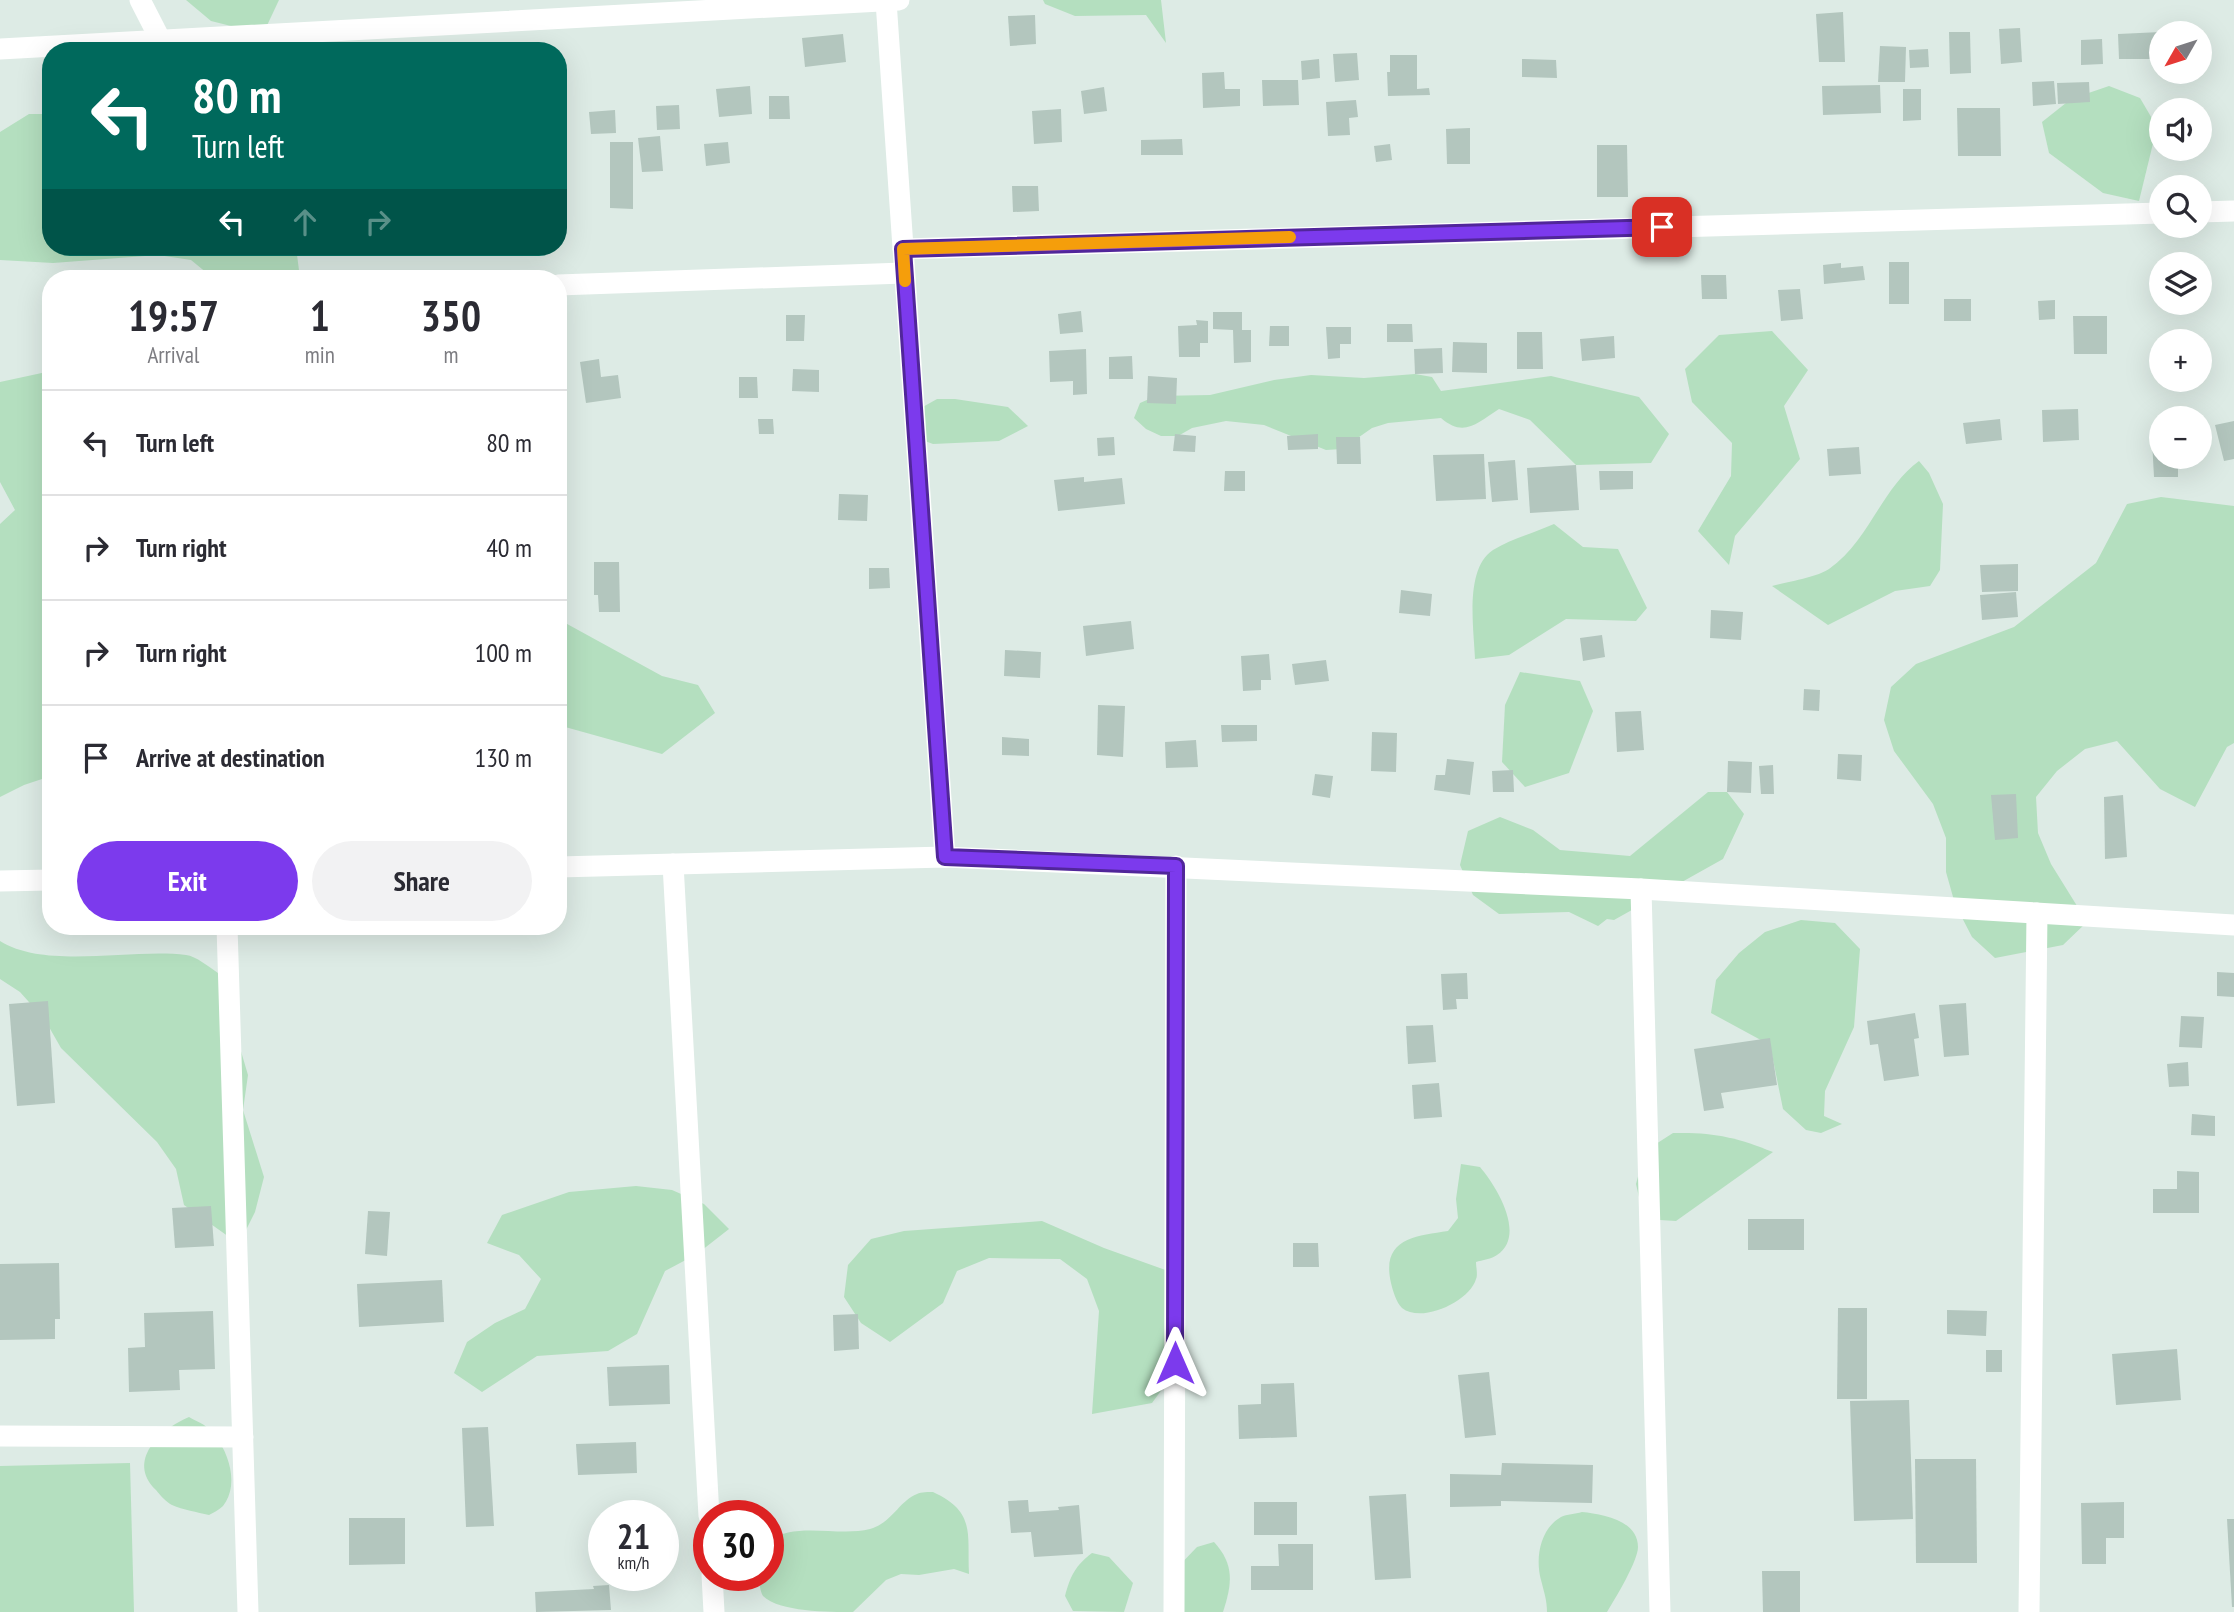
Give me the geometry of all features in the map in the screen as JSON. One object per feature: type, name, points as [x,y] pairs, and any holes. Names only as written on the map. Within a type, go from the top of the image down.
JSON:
[{"type":"street","points":[[141,0],[161,41]]},
{"type":"street","points":[[141,42],[899,0]]},
{"type":"street","points":[[886,1],[945,857]]},
{"type":"street","points":[[0,49],[42,47]]},
{"type":"street","points":[[2212,212],[2234,211]]},
{"type":"street","points":[[903,249],[2149,213]]},
{"type":"street","points":[[567,285],[904,273]]},
{"type":"street","points":[[567,867],[945,857],[1642,889],[2234,925]]},
{"type":"street","points":[[673,864],[708,1500]]},
{"type":"street","points":[[1174,1612],[1176,866]]},
{"type":"street","points":[[0,881],[42,880]]},
{"type":"street","points":[[1642,889],[1660,1612]]},
{"type":"street","points":[[2029,1612],[2037,913]]},
{"type":"street","points":[[227,935],[248,1612]]},
{"type":"street","points":[[0,1436],[243,1437]]},
{"type":"street","points":[[713,1591],[714,1612]]},
{"type":"green space","points":[[186,0],[279,0],[263,34],[211,21]]},
{"type":"green space","points":[[1043,0],[1161,0],[1166,43],[1146,15],[1075,16],[1045,4]]},
{"type":"green space","points":[[2109,86],[2140,98],[2149,113],[2149,160],[2139,201],[2103,193],[2049,153],[2042,122],[2071,99]]},
{"type":"green space","points":[[29,114],[42,114],[42,256],[145,256],[53,263],[0,260],[0,132]]},
{"type":"green space","points":[[165,256],[297,256],[299,270],[203,270],[191,260]]},
{"type":"green space","points":[[1772,331],[1808,370],[1784,406],[1800,459],[1735,536],[1729,565],[1698,531],[1731,476],[1732,443],[1692,402],[1685,369],[1719,335]]},
{"type":"green space","points":[[42,373],[42,779],[0,797],[0,524],[15,510],[0,482],[0,382]]},
{"type":"green space","points":[[1415,374],[1432,377],[1441,391],[1551,376],[1639,397],[1669,434],[1651,463],[1576,465],[1530,420],[1499,409],[1464,428],[1449,424],[1441,418],[1388,423],[1372,428],[1342,449],[1326,450],[1264,425],[1226,421],[1192,428],[1178,436],[1161,436],[1146,429],[1134,418],[1140,403],[1156,396],[1210,395],[1274,380],[1311,375],[1364,378]]},
{"type":"green space","points":[[937,399],[1008,407],[1028,426],[999,441],[933,444],[917,438],[921,408]]},
{"type":"green space","points":[[1919,461],[1929,473],[1943,504],[1940,570],[1930,586],[1895,591],[1828,625],[1772,586],[1810,577],[1829,569],[1855,544],[1895,486]]},
{"type":"green space","points":[[2161,497],[2234,506],[2234,743],[2227,747],[2195,807],[2160,789],[2117,741],[2085,749],[2057,771],[2036,797],[2038,833],[2051,864],[2087,922],[2063,945],[1995,958],[1972,937],[1955,904],[1946,872],[1946,838],[1933,804],[1894,751],[1884,720],[1891,687],[1916,664],[2014,627],[2096,563],[2127,504]]},
{"type":"green space","points":[[1554,524],[1583,547],[1618,549],[1647,608],[1636,621],[1566,619],[1509,655],[1475,659],[1474,585],[1484,559],[1500,546]]},
{"type":"green space","points":[[567,624],[662,676],[698,685],[715,713],[662,754],[567,728]]},
{"type":"green space","points":[[1520,672],[1580,681],[1593,711],[1569,773],[1525,787],[1502,762],[1505,705]]},
{"type":"green space","points":[[1708,792],[1727,792],[1744,814],[1723,859],[1614,920],[1607,919],[1598,926],[1569,912],[1499,914],[1473,895],[1460,865],[1468,831],[1500,817],[1533,830],[1560,850],[1630,856]]},
{"type":"green space","points":[[1801,920],[1835,923],[1860,949],[1854,1027],[1825,1091],[1824,1116],[1842,1124],[1821,1133],[1806,1130],[1783,1109],[1770,1045],[1711,1013],[1716,980],[1739,953],[1765,932]]},
{"type":"green space","points":[[0,941],[19,950],[65,956],[186,955],[218,973],[248,1075],[243,1110],[264,1177],[255,1212],[239,1244],[184,1205],[176,1169],[157,1142],[61,1048],[45,1020],[20,992],[0,979]]},
{"type":"green space","points":[[1673,1133],[1724,1136],[1773,1152],[1676,1221],[1644,1219],[1636,1184],[1645,1151]]},
{"type":"green space","points":[[1461,1164],[1480,1167],[1494,1186],[1509,1223],[1506,1246],[1497,1255],[1476,1262],[1477,1277],[1472,1287],[1455,1302],[1433,1312],[1411,1312],[1402,1308],[1394,1293],[1389,1268],[1391,1257],[1403,1242],[1448,1231],[1458,1218],[1456,1199]]},
{"type":"green space","points":[[636,1186],[672,1190],[704,1204],[729,1229],[697,1254],[665,1271],[637,1334],[608,1351],[537,1356],[482,1392],[454,1373],[467,1342],[495,1323],[525,1309],[541,1279],[519,1255],[487,1243],[502,1215],[569,1192]]},
{"type":"green space","points":[[1042,1221],[1104,1248],[1171,1272],[1174,1373],[1152,1403],[1092,1414],[1099,1311],[1087,1279],[1060,1259],[989,1258],[957,1271],[943,1303],[890,1342],[861,1323],[844,1297],[848,1265],[871,1239],[904,1231]]},
{"type":"green space","points":[[189,1417],[212,1432],[229,1463],[229,1497],[223,1506],[209,1515],[172,1505],[159,1494],[144,1468],[150,1447],[167,1429]]},
{"type":"green space","points":[[130,1463],[134,1612],[0,1612],[0,1466]]},
{"type":"green space","points":[[933,1492],[956,1507],[963,1516],[968,1535],[969,1574],[954,1569],[919,1575],[901,1574],[886,1580],[853,1612],[792,1608],[763,1596],[761,1591],[784,1591],[784,1534],[870,1529],[884,1522],[911,1497]]},
{"type":"green space","points":[[1582,1512],[1618,1520],[1626,1525],[1636,1538],[1637,1553],[1626,1580],[1607,1612],[1547,1612],[1539,1571],[1539,1554],[1544,1536],[1554,1522],[1563,1516]]},
{"type":"green space","points":[[1214,1542],[1226,1559],[1230,1575],[1223,1612],[1169,1612],[1174,1571],[1197,1547]]},
{"type":"green space","points":[[1092,1553],[1109,1557],[1133,1583],[1124,1612],[1073,1611],[1065,1596],[1067,1589],[1078,1567]]},
{"type":"building","points":[[1843,12],[1845,62],[1819,62],[1816,14]]},
{"type":"building","points":[[1035,15],[1036,44],[1010,46],[1008,16]]},
{"type":"building","points":[[2020,28],[2022,62],[2001,64],[1999,29]]},
{"type":"building","points":[[1949,32],[1970,32],[1971,73],[1950,74]]},
{"type":"building","points":[[2149,33],[2149,59],[2119,59],[2118,34]]},
{"type":"building","points":[[843,34],[846,62],[805,67],[802,38]]},
{"type":"building","points":[[2102,39],[2103,64],[2081,65],[2081,40]]},
{"type":"building","points":[[1880,46],[1906,47],[1905,82],[1878,82]]},
{"type":"building","points":[[1928,49],[1929,67],[1910,68],[1909,50]]},
{"type":"building","points":[[1357,53],[1359,80],[1335,82],[1333,54]]},
{"type":"building","points":[[1390,55],[1417,55],[1417,89],[1429,88],[1430,95],[1388,96],[1387,72],[1390,72]]},
{"type":"building","points":[[1319,59],[1320,78],[1302,80],[1301,61]]},
{"type":"building","points":[[1522,59],[1556,60],[1557,78],[1522,77]]},
{"type":"building","points":[[1224,72],[1225,89],[1240,89],[1240,106],[1203,108],[1202,73]]},
{"type":"building","points":[[1262,80],[1298,80],[1299,105],[1263,106]]},
{"type":"building","points":[[2054,81],[2056,104],[2033,106],[2032,82]]},
{"type":"building","points":[[2089,82],[2090,102],[2058,104],[2057,83]]},
{"type":"building","points":[[1880,85],[1881,113],[1823,115],[1822,86]]},
{"type":"building","points":[[750,86],[752,114],[719,117],[716,89]]},
{"type":"building","points":[[1104,87],[1107,111],[1084,114],[1081,91]]},
{"type":"building","points":[[1903,89],[1921,89],[1921,120],[1903,121]]},
{"type":"building","points":[[769,96],[789,96],[790,119],[769,119]]},
{"type":"building","points":[[1356,100],[1358,117],[1349,118],[1350,135],[1328,136],[1326,102]]},
{"type":"building","points":[[679,105],[680,129],[657,130],[656,106]]},
{"type":"building","points":[[1957,108],[2000,108],[2001,156],[1958,156]]},
{"type":"building","points":[[1061,109],[1062,142],[1034,144],[1032,111]]},
{"type":"building","points":[[615,110],[616,133],[591,134],[589,112]]},
{"type":"building","points":[[1470,128],[1470,164],[1447,164],[1446,129]]},
{"type":"building","points":[[660,136],[663,171],[642,172],[638,138]]},
{"type":"building","points":[[1182,139],[1183,155],[1141,155],[1141,140]]},
{"type":"building","points":[[610,142],[633,142],[633,209],[610,208]]},
{"type":"building","points":[[728,142],[730,163],[706,166],[704,144]]},
{"type":"building","points":[[1390,144],[1392,160],[1376,162],[1374,146]]},
{"type":"building","points":[[1597,145],[1627,145],[1628,197],[1597,197]]},
{"type":"building","points":[[1012,186],[1038,186],[1039,211],[1013,212]]},
{"type":"building","points":[[1889,262],[1909,262],[1909,304],[1889,304]]},
{"type":"building","points":[[1841,263],[1841,268],[1863,266],[1865,280],[1824,284],[1823,265]]},
{"type":"building","points":[[1701,275],[1726,275],[1727,299],[1702,299]]},
{"type":"building","points":[[1800,289],[1803,319],[1781,321],[1778,290]]},
{"type":"building","points":[[1944,299],[1971,299],[1971,321],[1944,321]]},
{"type":"building","points":[[2055,300],[2055,319],[2039,320],[2038,301]]},
{"type":"building","points":[[1081,311],[1083,332],[1060,334],[1058,314]]},
{"type":"building","points":[[1213,312],[1242,312],[1242,330],[1251,330],[1251,362],[1234,363],[1233,330],[1213,329]]},
{"type":"building","points":[[786,315],[805,315],[804,341],[786,341]]},
{"type":"building","points":[[2073,316],[2107,316],[2107,354],[2074,354]]},
{"type":"building","points":[[1196,320],[1208,321],[1208,343],[1200,343],[1200,357],[1179,357],[1178,326],[1197,325]]},
{"type":"building","points":[[1387,324],[1412,324],[1413,342],[1387,342]]},
{"type":"building","points":[[1270,326],[1289,326],[1289,346],[1269,346]]},
{"type":"building","points":[[1326,327],[1351,327],[1351,344],[1340,344],[1340,358],[1328,359]]},
{"type":"building","points":[[1517,332],[1542,332],[1543,369],[1517,369]]},
{"type":"building","points":[[1614,336],[1615,358],[1582,361],[1580,339]]},
{"type":"building","points":[[1453,342],[1487,343],[1487,373],[1452,372]]},
{"type":"building","points":[[1442,348],[1443,373],[1415,374],[1414,349]]},
{"type":"building","points":[[1086,349],[1087,394],[1073,395],[1073,381],[1050,382],[1049,351]]},
{"type":"building","points":[[1132,356],[1133,379],[1109,379],[1109,357]]},
{"type":"building","points":[[599,359],[601,377],[618,375],[621,398],[586,403],[580,362]]},
{"type":"building","points":[[793,369],[819,370],[819,392],[792,391]]},
{"type":"building","points":[[1148,376],[1177,378],[1176,404],[1147,403]]},
{"type":"building","points":[[739,377],[757,377],[758,398],[739,398]]},
{"type":"building","points":[[2078,409],[2079,440],[2043,442],[2042,410]]},
{"type":"building","points":[[758,419],[773,419],[774,434],[759,434]]},
{"type":"building","points":[[2000,419],[2002,440],[1966,444],[1963,423]]},
{"type":"building","points":[[2234,421],[2234,459],[2224,461],[2215,425]]},
{"type":"building","points":[[1175,434],[1196,436],[1195,452],[1173,451]]},
{"type":"building","points":[[1318,434],[1318,449],[1288,450],[1287,436]]},
{"type":"building","points":[[1114,437],[1115,455],[1098,456],[1097,438]]},
{"type":"building","points":[[1336,437],[1360,437],[1361,464],[1337,464]]},
{"type":"building","points":[[1859,447],[1861,474],[1829,476],[1827,449]]},
{"type":"building","points":[[1484,454],[1486,499],[1436,501],[1433,455]]},
{"type":"building","points":[[1515,460],[1518,500],[1492,502],[1488,462]]},
{"type":"building","points":[[1576,465],[1579,510],[1530,513],[1527,468]]},
{"type":"building","points":[[2154,469],[2178,469],[2178,477],[2154,477]]},
{"type":"building","points":[[1225,471],[1245,471],[1245,491],[1224,491]]},
{"type":"building","points":[[1599,471],[1633,471],[1633,489],[1600,490]]},
{"type":"building","points":[[1084,477],[1084,482],[1122,478],[1125,504],[1058,511],[1054,480]]},
{"type":"building","points":[[839,494],[868,495],[867,521],[838,520]]},
{"type":"building","points":[[594,562],[619,562],[620,612],[599,612],[598,595],[594,595]]},
{"type":"building","points":[[2018,564],[2018,591],[1982,592],[1980,565]]},
{"type":"building","points":[[869,568],[889,568],[890,588],[869,589]]},
{"type":"building","points":[[1401,590],[1432,594],[1430,616],[1399,613]]},
{"type":"building","points":[[2016,592],[2018,617],[1982,620],[1980,595]]},
{"type":"building","points":[[1711,610],[1743,612],[1741,640],[1710,638]]},
{"type":"building","points":[[1131,621],[1134,649],[1086,656],[1083,626]]},
{"type":"building","points":[[1602,635],[1605,657],[1583,661],[1580,638]]},
{"type":"building","points":[[1005,650],[1041,652],[1040,678],[1004,676]]},
{"type":"building","points":[[1269,654],[1271,680],[1261,680],[1261,690],[1243,691],[1241,656]]},
{"type":"building","points":[[1326,660],[1329,681],[1295,685],[1292,664]]},
{"type":"building","points":[[1804,689],[1820,690],[1819,711],[1803,710]]},
{"type":"building","points":[[1098,705],[1125,706],[1123,757],[1097,755]]},
{"type":"building","points":[[1641,711],[1644,750],[1617,752],[1615,712]]},
{"type":"building","points":[[1221,725],[1257,725],[1257,741],[1222,742]]},
{"type":"building","points":[[1372,732],[1397,733],[1396,772],[1371,771]]},
{"type":"building","points":[[1002,737],[1029,739],[1029,756],[1002,755]]},
{"type":"building","points":[[1196,740],[1198,767],[1166,768],[1165,742]]},
{"type":"building","points":[[1838,754],[1862,755],[1861,781],[1837,779]]},
{"type":"building","points":[[1447,759],[1474,762],[1470,795],[1434,790],[1436,775],[1445,775]]},
{"type":"building","points":[[1728,761],[1752,762],[1751,793],[1727,792]]},
{"type":"building","points":[[1773,765],[1774,794],[1761,794],[1759,766]]},
{"type":"building","points":[[1513,770],[1514,792],[1493,792],[1492,771]]},
{"type":"building","points":[[1315,774],[1333,776],[1330,798],[1312,795]]},
{"type":"building","points":[[2016,794],[2018,838],[1995,840],[1991,795]]},
{"type":"building","points":[[2123,795],[2127,857],[2105,859],[2104,797]]},
{"type":"building","points":[[2217,972],[2234,973],[2234,997],[2217,996]]},
{"type":"building","points":[[1467,973],[1468,999],[1456,999],[1457,1009],[1443,1010],[1441,974]]},
{"type":"building","points":[[48,1001],[55,1103],[17,1106],[9,1004]]},
{"type":"building","points":[[1966,1003],[1969,1055],[1944,1057],[1939,1005]]},
{"type":"building","points":[[1915,1013],[1919,1038],[1914,1039],[1919,1076],[1884,1081],[1878,1044],[1870,1045],[1867,1021]]},
{"type":"building","points":[[2181,1016],[2204,1017],[2202,1048],[2179,1047]]},
{"type":"building","points":[[1433,1025],[1436,1062],[1408,1064],[1406,1026]]},
{"type":"building","points":[[1770,1038],[1777,1085],[1721,1093],[1724,1108],[1704,1111],[1694,1049]]},
{"type":"building","points":[[2188,1062],[2189,1086],[2169,1087],[2167,1064]]},
{"type":"building","points":[[1439,1083],[1442,1117],[1414,1119],[1412,1085]]},
{"type":"building","points":[[2192,1114],[2215,1116],[2215,1136],[2191,1135]]},
{"type":"building","points":[[2177,1171],[2199,1172],[2199,1213],[2153,1213],[2153,1189],[2177,1189]]},
{"type":"building","points":[[211,1206],[214,1246],[175,1248],[172,1208]]},
{"type":"building","points":[[368,1211],[390,1212],[387,1256],[365,1254]]},
{"type":"building","points":[[1748,1219],[1804,1219],[1804,1250],[1748,1250]]},
{"type":"building","points":[[1293,1243],[1318,1243],[1319,1267],[1293,1267]]},
{"type":"building","points":[[59,1263],[60,1319],[55,1319],[55,1339],[0,1340],[0,1264]]},
{"type":"building","points":[[442,1280],[444,1322],[359,1327],[357,1284]]},
{"type":"building","points":[[1838,1308],[1867,1308],[1867,1399],[1837,1399]]},
{"type":"building","points":[[1947,1310],[1987,1311],[1986,1336],[1947,1334]]},
{"type":"building","points":[[213,1311],[215,1369],[179,1370],[180,1390],[129,1392],[128,1348],[145,1347],[144,1313]]},
{"type":"building","points":[[858,1314],[859,1349],[834,1351],[833,1315]]},
{"type":"building","points":[[2177,1349],[2181,1400],[2116,1405],[2112,1354]]},
{"type":"building","points":[[1986,1350],[2002,1350],[2002,1372],[1986,1372]]},
{"type":"building","points":[[669,1365],[670,1404],[609,1406],[607,1367]]},
{"type":"building","points":[[1489,1372],[1496,1435],[1465,1438],[1458,1375]]},
{"type":"building","points":[[1294,1383],[1297,1437],[1239,1439],[1238,1405],[1261,1404],[1261,1384]]},
{"type":"building","points":[[1909,1400],[1913,1519],[1854,1521],[1850,1401]]},
{"type":"building","points":[[488,1427],[494,1526],[466,1527],[462,1428]]},
{"type":"building","points":[[636,1442],[637,1473],[578,1475],[576,1444]]},
{"type":"building","points":[[1915,1459],[1976,1459],[1977,1563],[1916,1563]]},
{"type":"building","points":[[1502,1463],[1593,1465],[1592,1503],[1501,1501],[1501,1506],[1450,1507],[1450,1474],[1501,1475]]},
{"type":"building","points":[[1406,1494],[1411,1578],[1375,1580],[1369,1496]]},
{"type":"building","points":[[1028,1500],[1029,1512],[1059,1510],[1058,1507],[1079,1505],[1083,1554],[1034,1557],[1031,1532],[1011,1533],[1008,1501]]},
{"type":"building","points":[[1254,1502],[1297,1502],[1297,1535],[1254,1535]]},
{"type":"building","points":[[2124,1502],[2124,1538],[2106,1538],[2106,1564],[2082,1564],[2081,1503]]},
{"type":"building","points":[[349,1518],[405,1518],[405,1564],[349,1565]]},
{"type":"building","points":[[2227,1519],[2234,1519],[2234,1607],[2232,1607]]},
{"type":"building","points":[[1278,1544],[1313,1544],[1313,1590],[1251,1590],[1251,1566],[1279,1566]]},
{"type":"building","points":[[1762,1571],[1800,1571],[1800,1612],[1763,1612]]},
{"type":"building","points":[[609,1591],[611,1610],[536,1612],[535,1592]]},
{"type":"slow traffic","points":[[905,281],[903,249],[1290,237]]},
{"type":"route","points":[[1175,1363],[1176,866],[945,857],[903,249],[1662,227]]}]
